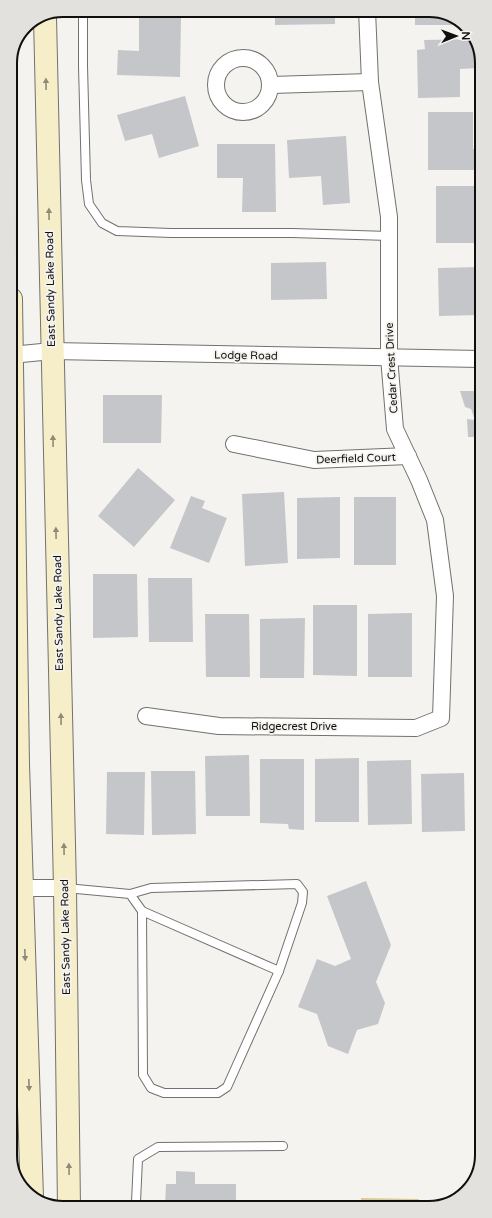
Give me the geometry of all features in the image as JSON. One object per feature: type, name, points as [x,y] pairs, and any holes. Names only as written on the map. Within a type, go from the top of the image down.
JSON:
[{"type":"main road","name":"East Sandy Lake Road","points":[[45,20],[65,888],[69,1201]]},
{"type":"main road","points":[[17,696],[18,888],[32,1189]]},
{"type":"street","name":"Cedar Crest Drive","points":[[367,17],[370,82],[389,218],[389,357],[395,429],[435,520],[445,596],[441,718]]},
{"type":"street","points":[[271,85],[370,82]]},
{"type":"street","name":"Lodge Road","points":[[17,354],[52,351],[475,359]]},
{"type":"street","name":"Deerfield Court","points":[[234,444],[314,460],[408,456]]},
{"type":"street","name":"Ridgecrest Drive","points":[[146,716],[219,726],[416,728],[441,718]]},
{"type":"street","points":[[18,888],[65,888]]},
{"type":"lane","points":[[83,17],[86,180],[89,204],[102,223],[117,231],[170,233],[292,233],[389,236]]},
{"type":"lane","points":[[65,888],[130,894],[151,888],[297,884],[303,892],[302,903],[279,971],[227,1087],[218,1093],[164,1093],[151,1088],[143,1076],[142,911]]},
{"type":"lane","points":[[130,894],[142,911],[279,971]]},
{"type":"lane","points":[[136,1201],[138,1159],[158,1147],[283,1146]]},
{"type":"shaded area","points":[[361,1198],[419,1199],[419,1201],[361,1201]]},
{"type":"building","points":[[139,17],[181,18],[180,77],[117,75],[118,50],[139,51]]},
{"type":"building","points":[[275,17],[335,17],[335,24],[275,25]]},
{"type":"building","points":[[415,17],[432,17],[447,20],[455,25],[415,25]]},
{"type":"building","points":[[468,39],[473,48],[475,68],[460,69],[460,97],[418,98],[417,50],[425,49],[424,40]]},
{"type":"building","points":[[185,96],[199,146],[159,158],[152,134],[125,141],[117,115]]},
{"type":"building","points":[[428,112],[473,112],[473,149],[475,149],[475,170],[428,170]]},
{"type":"building","points":[[346,136],[350,203],[323,205],[321,176],[289,178],[287,140]]},
{"type":"building","points":[[217,144],[275,144],[276,212],[242,212],[243,178],[217,178]]},
{"type":"building","points":[[436,186],[475,186],[475,243],[436,243]]},
{"type":"building","points":[[326,262],[327,299],[271,300],[271,263]]},
{"type":"building","points":[[475,267],[475,315],[439,316],[438,268]]},
{"type":"building","points":[[460,391],[475,391],[475,420],[471,409],[465,407]]},
{"type":"building","points":[[103,395],[162,395],[161,443],[103,443]]},
{"type":"building","points":[[467,419],[475,420],[475,437],[468,437]]},
{"type":"building","points":[[138,468],[175,500],[134,547],[98,516]]},
{"type":"building","points":[[284,492],[288,563],[245,566],[242,494]]},
{"type":"building","points":[[191,496],[205,501],[202,508],[227,518],[209,563],[170,548]]},
{"type":"building","points":[[340,497],[340,558],[297,559],[297,498]]},
{"type":"building","points":[[354,497],[396,497],[396,565],[354,565]]},
{"type":"building","points":[[93,574],[137,574],[138,637],[93,638]]},
{"type":"building","points":[[148,578],[192,578],[193,642],[149,642]]},
{"type":"building","points":[[313,605],[357,605],[357,676],[313,675]]},
{"type":"building","points":[[412,613],[412,677],[368,677],[368,614]]},
{"type":"building","points":[[205,614],[249,614],[250,677],[206,677]]},
{"type":"building","points":[[305,618],[304,678],[260,678],[260,619]]},
{"type":"building","points":[[249,755],[250,816],[206,816],[205,756]]},
{"type":"building","points":[[359,758],[359,822],[315,822],[315,759]]},
{"type":"building","points":[[260,759],[304,759],[304,830],[289,829],[288,824],[260,823]]},
{"type":"building","points":[[411,760],[412,824],[368,825],[367,761]]},
{"type":"building","points":[[151,771],[195,771],[196,834],[152,835]]},
{"type":"building","points":[[107,772],[145,772],[144,835],[106,834]]},
{"type":"building","points":[[464,773],[465,831],[422,832],[421,774]]},
{"type":"building","points":[[366,881],[391,945],[376,982],[385,1003],[378,1024],[357,1030],[348,1054],[328,1046],[317,1014],[298,1007],[317,959],[335,966],[351,959],[327,896]]},
{"type":"building","points":[[176,1171],[195,1172],[195,1184],[236,1184],[236,1201],[165,1201],[166,1184],[176,1184]]}]
